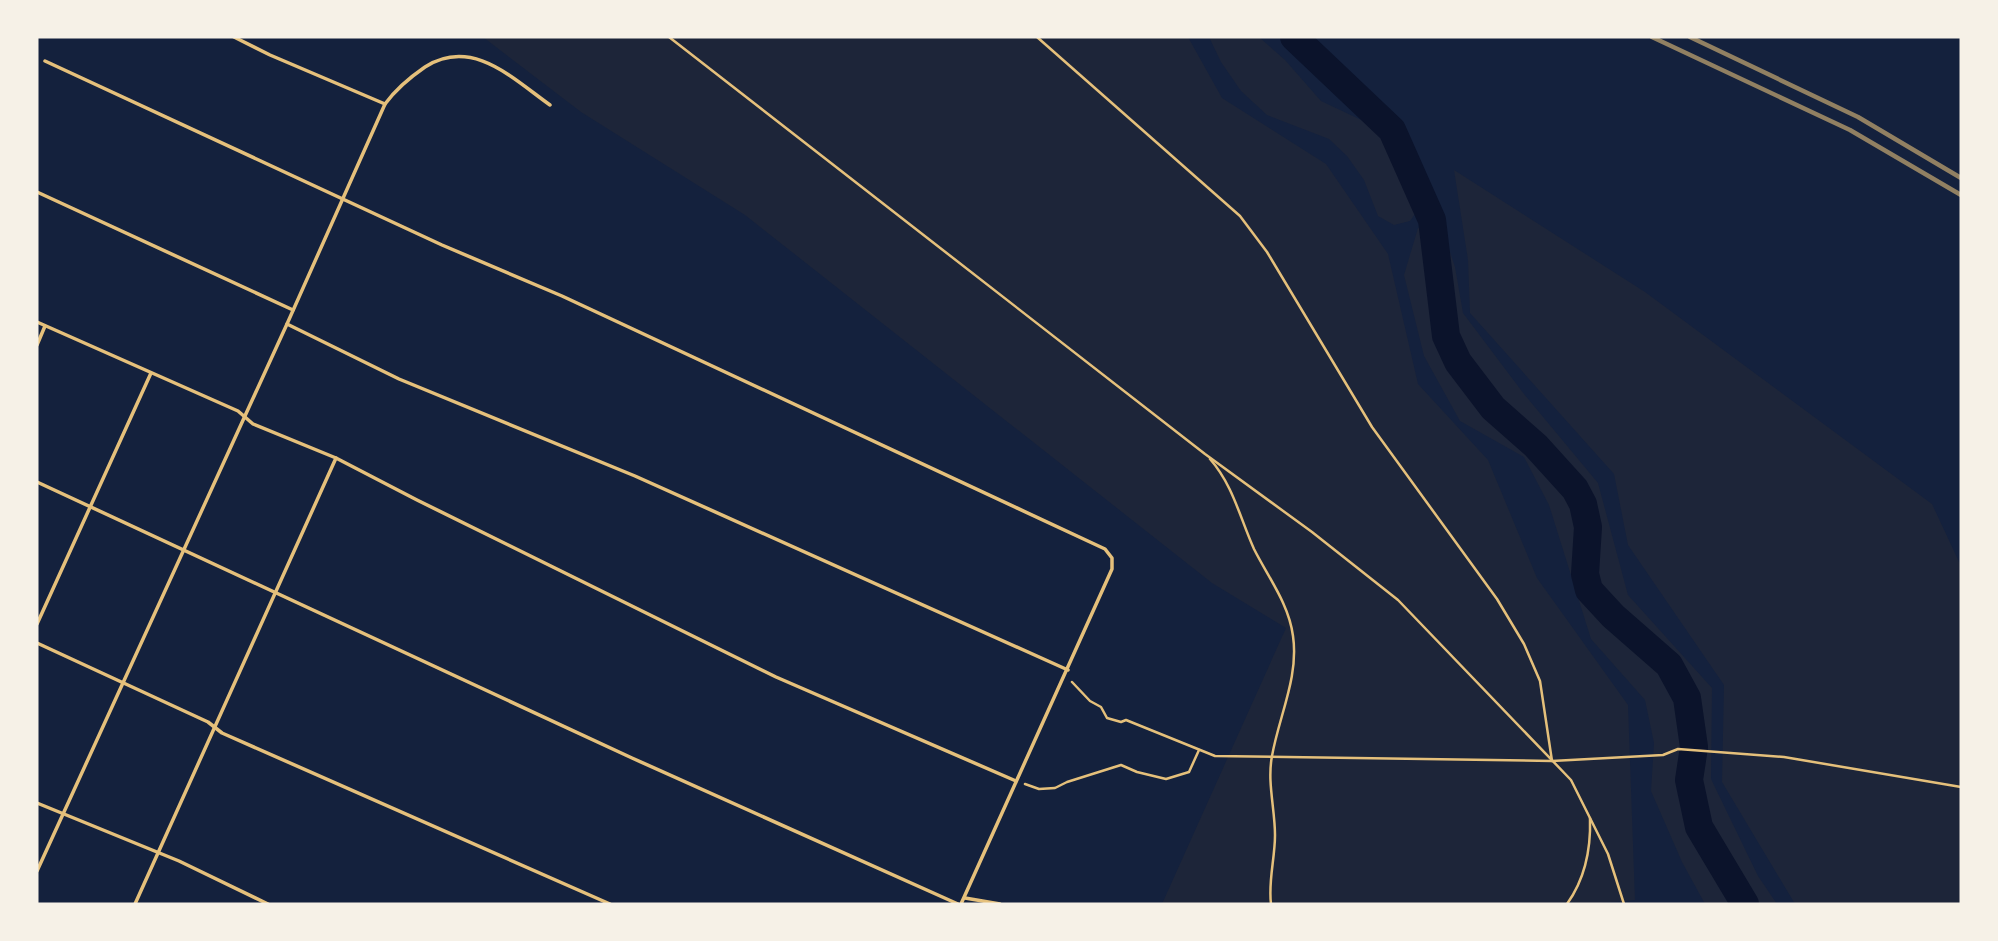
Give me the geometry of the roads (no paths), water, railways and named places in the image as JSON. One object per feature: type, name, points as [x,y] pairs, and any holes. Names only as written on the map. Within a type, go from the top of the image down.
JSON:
[{"type":"lane","points":[[234,37],[385,104]]},
{"type":"lane","points":[[37,871],[385,104],[410,77],[440,58],[453,55],[469,56],[495,65],[550,105]]},
{"type":"lane","points":[[37,482],[708,792],[960,904],[1112,569],[1112,558],[1105,549],[562,296],[442,244],[45,61]]},
{"type":"lane","points":[[37,192],[293,310]]},
{"type":"lane","points":[[37,322],[238,411],[253,424],[336,457],[429,506],[776,677],[1017,781]]},
{"type":"lane","points":[[287,324],[411,385],[635,476],[1068,670]]},
{"type":"lane","points":[[37,345],[45,326]]},
{"type":"lane","points":[[37,624],[151,373]]},
{"type":"lane","points":[[135,904],[336,457]]},
{"type":"lane","points":[[37,643],[208,722],[215,728],[610,904]]},
{"type":"lane","points":[[37,803],[180,861],[268,904]]},
{"type":"lane","points":[[965,898],[1000,904]]},
{"type":"waterway","points":[[1294,37],[1392,130],[1432,220],[1446,336],[1458,362],[1493,408],[1536,446],[1575,489],[1583,504],[1588,527],[1585,574],[1589,590],[1613,616],[1669,665],[1687,698],[1694,747],[1689,780],[1699,827],[1745,904]]},
{"type":"railway","points":[[1652,37],[1850,130],[1961,195]]},
{"type":"railway","points":[[1690,37],[1858,117],[1961,178]]}]
